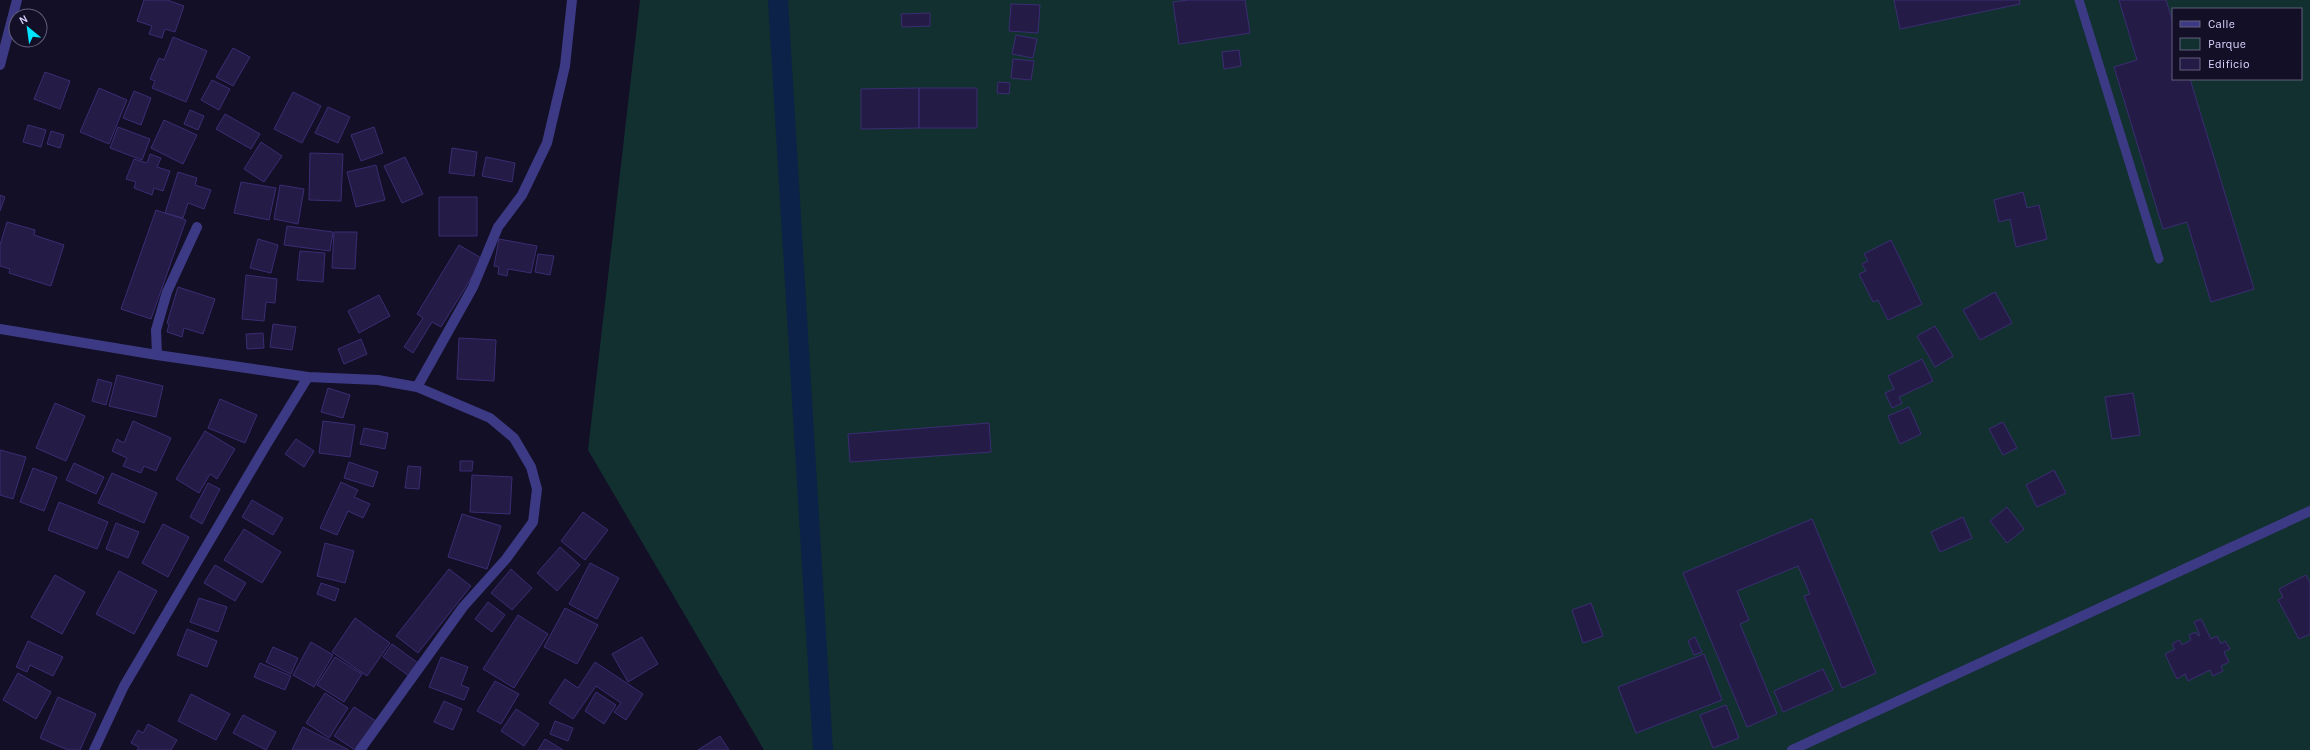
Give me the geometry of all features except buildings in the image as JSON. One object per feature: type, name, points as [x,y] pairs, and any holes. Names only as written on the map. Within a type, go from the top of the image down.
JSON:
[{"type":"street","points":[[0,65],[17,0]]},
{"type":"street","points":[[417,387],[473,286],[498,227],[522,196],[547,143],[565,66],[572,0]]},
{"type":"street","points":[[157,355],[156,330],[167,292],[197,226]]},
{"type":"street","points":[[0,329],[157,355],[308,377],[378,380],[417,387],[490,418],[514,438],[531,467],[536,489],[532,522],[506,558],[463,607],[360,750]]},
{"type":"street","points":[[94,750],[124,686],[265,446],[308,377]]},
{"type":"street","points":[[1792,750],[2310,511]]},
{"type":"lane","points":[[2079,0],[2159,259]]},
{"type":"green space","points":[[640,0],[2310,0],[2310,750],[764,750],[588,450]]},
{"type":"waterway","points":[[778,0],[823,750]]}]
